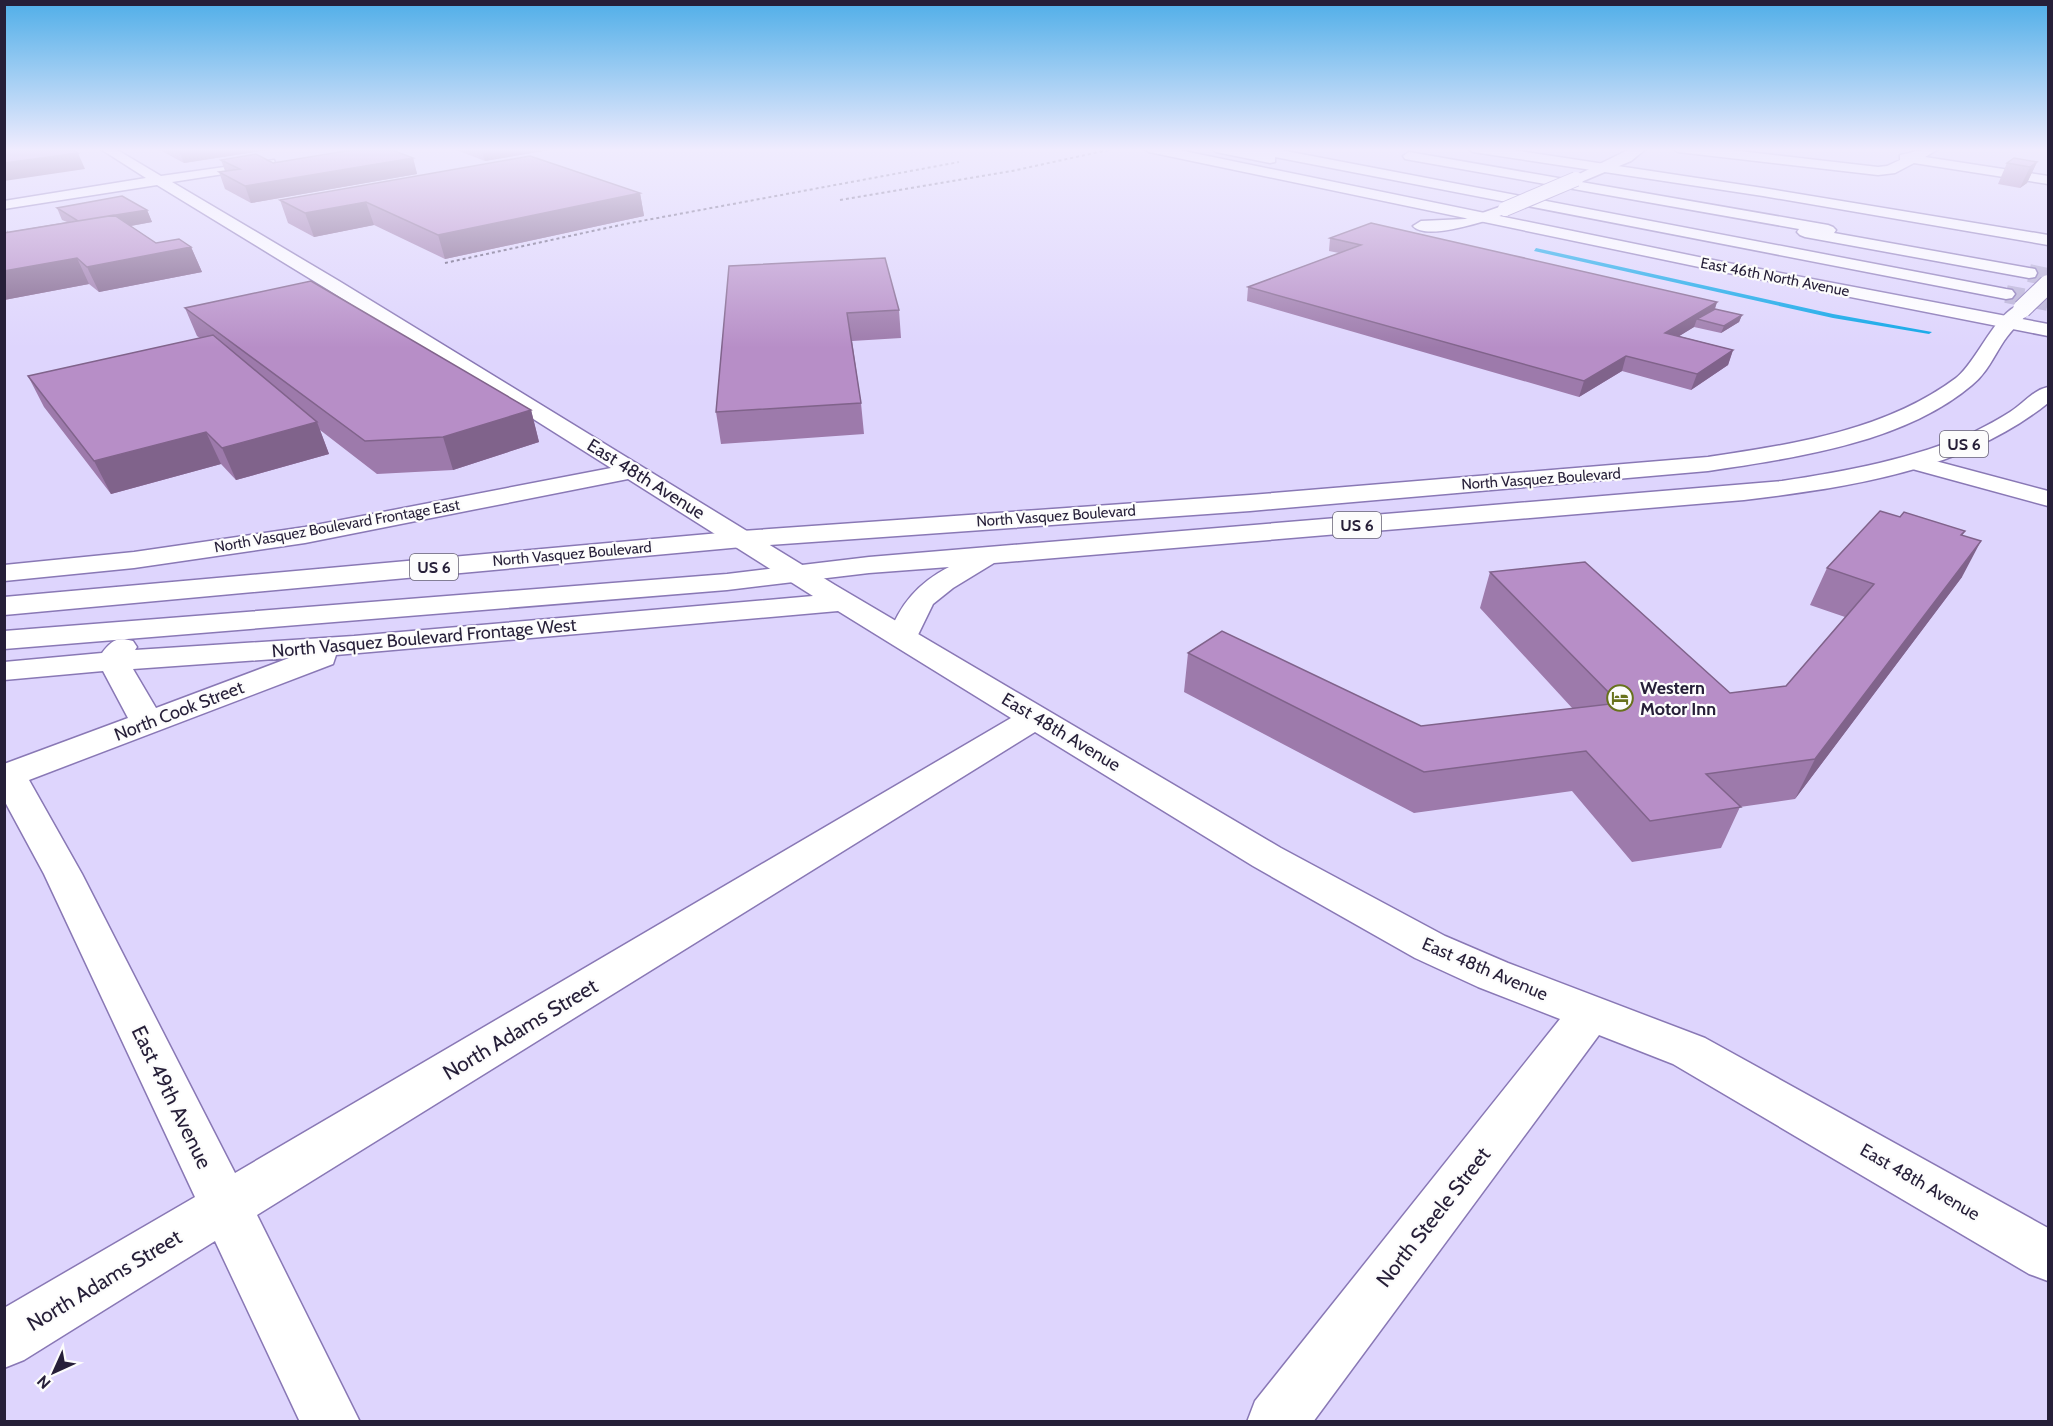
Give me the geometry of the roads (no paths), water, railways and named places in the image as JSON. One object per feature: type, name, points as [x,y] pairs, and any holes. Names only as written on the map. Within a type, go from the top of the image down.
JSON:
[{"type":"main road","name":"East 48th Avenue","points":[[215,215],[333,285],[844,602],[1267,857],[1401,932],[1493,975],[1681,1048],[2049,1256]]},
{"type":"main road","name":"East 46th North Avenue","points":[[1480,215],[1747,272],[2016,316],[2049,330]]},
{"type":"main road","points":[[1421,226],[1467,223],[1491,215]]},
{"type":"main road","points":[[1603,215],[2011,289],[1628,215]]},
{"type":"main road","points":[[1722,215],[2032,270]]},
{"type":"main road","points":[[1895,215],[2049,240]]},
{"type":"main road","points":[[1986,229],[2049,230]]},
{"type":"main road","name":"North Vasquez Boulevard","points":[[4,606],[742,539],[1614,474],[1754,457],[1858,432],[1890,422],[1932,403],[1971,375],[1998,336],[2049,284]]},
{"type":"main road","name":"North Vasquez Boulevard","points":[[4,640],[715,583],[869,565],[1734,494],[1829,481],[1913,462],[1979,437],[2023,412],[2049,393]]},
{"type":"main road","points":[[1913,462],[2049,499]]},
{"type":"main road","name":"North Vasquez Boulevard Frontage East","points":[[4,573],[134,560],[305,535],[632,471]]},
{"type":"main road","points":[[903,637],[911,613],[925,595],[993,555]]},
{"type":"main road","name":"North Vasquez Boulevard Frontage West","points":[[4,671],[112,661],[354,645],[844,602]]},
{"type":"main road","points":[[135,628],[112,661],[126,681],[147,722]]},
{"type":"main road","name":"North Cook Street","points":[[7,776],[354,645]]},
{"type":"main road","name":"North Adams Street","points":[[4,1340],[1036,717]]},
{"type":"main road","name":"East 49th Avenue","points":[[7,776],[63,874],[331,1422]]},
{"type":"main road","name":"North Steele Street","points":[[1276,1422],[1591,1012]]},
{"type":"waterway","points":[[1536,250],[1833,316],[1929,332]]},
{"type":"tunnel","points":[[2029,273],[2048,277]]},
{"type":"tunnel","points":[[2006,294],[2048,302]]},
{"type":"railway","points":[[445,263],[676,215]]},
{"type":"place","name":"Western Motor Inn","points":[[1620,698]]}]
